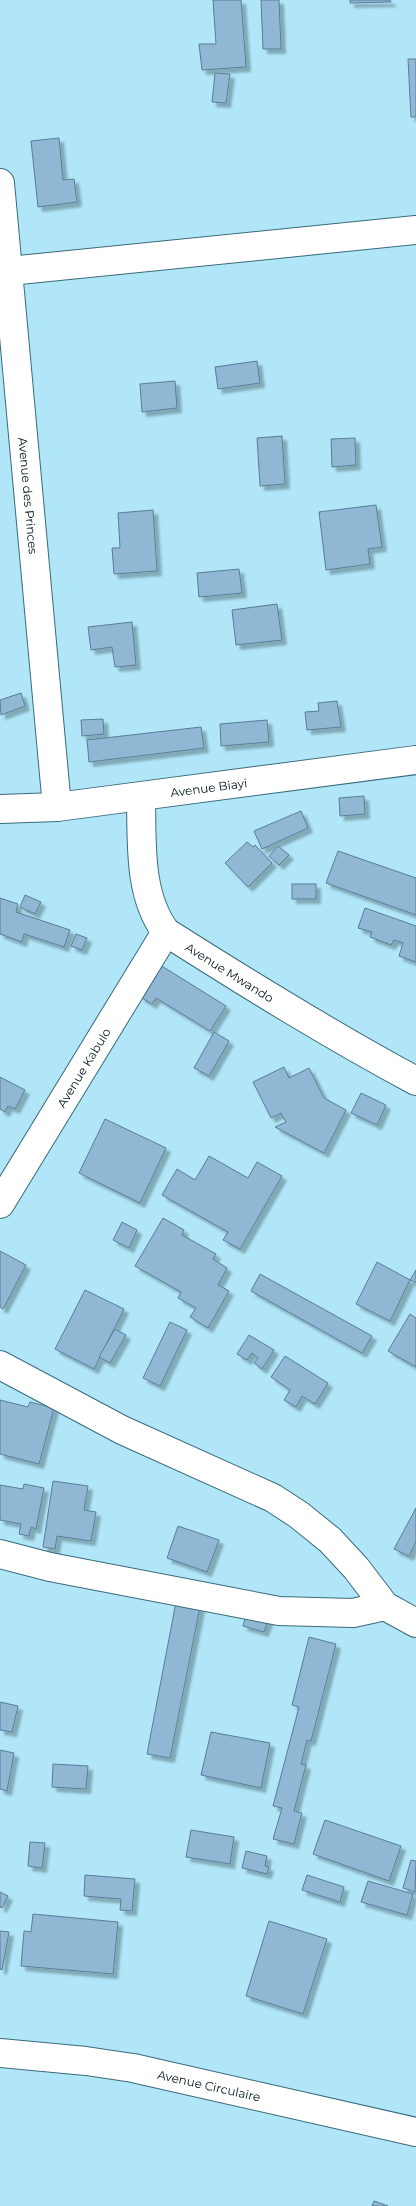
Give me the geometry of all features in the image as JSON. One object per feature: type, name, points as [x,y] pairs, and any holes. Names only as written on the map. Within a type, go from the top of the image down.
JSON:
[{"type":"street","name":"Avenue des Princes","points":[[0,183],[57,808]]},
{"type":"street","points":[[9,271],[416,230]]},
{"type":"street","name":"Avenue Biayi","points":[[0,809],[57,808],[416,760]]},
{"type":"street","name":"Avenue Mwando","points":[[140,797],[146,881],[156,918],[166,932],[275,1002],[357,1050],[416,1081]]},
{"type":"street","name":"Avenue Kabulo","points":[[0,1204],[166,932]]},
{"type":"street","points":[[0,1365],[122,1430],[273,1498],[330,1540],[356,1568],[385,1606],[416,1622]]},
{"type":"street","points":[[0,1554],[50,1567],[279,1611],[353,1613],[385,1606]]},
{"type":"street","name":"Avenue Circulaire","points":[[0,2053],[86,2061],[133,2068],[416,2132]]},
{"type":"building","points":[[213,0],[241,0],[246,67],[202,70],[199,44],[216,44]]},
{"type":"building","points":[[261,0],[279,0],[281,49],[263,49]]},
{"type":"building","points":[[350,0],[390,0],[391,2],[350,3]]},
{"type":"building","points":[[408,59],[416,59],[416,117],[411,117]]},
{"type":"building","points":[[215,73],[230,74],[226,103],[212,102]]},
{"type":"building","points":[[59,138],[63,180],[74,179],[77,202],[38,207],[31,141]]},
{"type":"building","points":[[257,361],[260,383],[218,389],[215,367]]},
{"type":"building","points":[[175,381],[177,408],[142,412],[140,384]]},
{"type":"building","points":[[282,436],[285,484],[260,486],[257,438]]},
{"type":"building","points":[[355,438],[356,465],[332,467],[331,439]]},
{"type":"building","points":[[376,505],[382,547],[368,549],[370,564],[326,570],[319,512]]},
{"type":"building","points":[[153,510],[157,571],[114,574],[112,548],[120,548],[118,513]]},
{"type":"building","points":[[239,569],[242,593],[199,597],[197,573]]},
{"type":"building","points":[[277,604],[282,640],[236,645],[232,610]]},
{"type":"building","points":[[132,622],[136,665],[115,667],[112,647],[91,650],[88,627]]},
{"type":"building","points":[[21,693],[25,706],[1,715],[0,700]]},
{"type":"building","points":[[337,701],[341,727],[307,730],[305,712],[319,711],[318,703]]},
{"type":"building","points":[[103,719],[104,734],[82,736],[81,720]]},
{"type":"building","points":[[267,720],[269,742],[221,746],[220,724]]},
{"type":"building","points":[[201,727],[204,748],[89,762],[87,740]]},
{"type":"building","points":[[364,796],[365,814],[340,816],[339,798]]},
{"type":"building","points":[[301,811],[308,828],[262,849],[254,831]]},
{"type":"building","points":[[247,842],[253,847],[255,845],[272,863],[248,887],[225,863]]},
{"type":"building","points":[[278,846],[289,855],[279,865],[269,856]]},
{"type":"building","points":[[338,851],[416,878],[416,915],[326,883]]},
{"type":"building","points":[[292,884],[316,884],[316,899],[292,899]]},
{"type":"building","points":[[25,895],[41,902],[35,914],[20,907]]},
{"type":"building","points":[[0,898],[18,904],[16,912],[70,930],[64,947],[24,934],[22,942],[0,934]]},
{"type":"building","points":[[365,908],[416,926],[416,962],[399,956],[403,943],[394,940],[391,945],[370,937],[372,932],[358,928]]},
{"type":"building","points":[[76,934],[87,938],[82,950],[71,946]]},
{"type":"building","points":[[160,965],[226,1006],[210,1031],[156,998],[152,1004],[140,997]]},
{"type":"building","points":[[214,1032],[229,1041],[209,1076],[194,1068]]},
{"type":"building","points":[[284,1067],[289,1078],[309,1068],[324,1098],[346,1110],[324,1153],[275,1127],[286,1122],[281,1113],[271,1118],[253,1082]]},
{"type":"building","points":[[0,1077],[25,1090],[15,1109],[8,1106],[5,1112],[0,1109]]},
{"type":"building","points":[[361,1093],[386,1105],[377,1125],[351,1113]]},
{"type":"building","points":[[105,1119],[166,1148],[140,1203],[79,1173]]},
{"type":"building","points":[[209,1156],[248,1178],[257,1162],[282,1176],[240,1249],[223,1240],[228,1232],[162,1195],[177,1169],[195,1180]]},
{"type":"building","points":[[163,1218],[184,1230],[182,1235],[216,1254],[213,1259],[227,1268],[218,1285],[229,1291],[208,1328],[190,1317],[196,1308],[178,1298],[181,1292],[135,1266]]},
{"type":"building","points":[[122,1222],[137,1230],[129,1248],[113,1240]]},
{"type":"building","points":[[0,1251],[26,1265],[3,1309],[0,1307]]},
{"type":"building","points":[[377,1262],[410,1280],[390,1321],[356,1304]]},
{"type":"building","points":[[416,1270],[416,1283],[410,1280]]},
{"type":"building","points":[[260,1274],[372,1336],[362,1353],[251,1291]]},
{"type":"building","points":[[85,1290],[124,1309],[94,1369],[55,1349]]},
{"type":"building","points":[[410,1314],[416,1318],[416,1367],[388,1351]]},
{"type":"building","points":[[170,1322],[187,1330],[160,1386],[143,1378]]},
{"type":"building","points":[[115,1329],[126,1335],[110,1363],[99,1357]]},
{"type":"building","points":[[249,1335],[274,1350],[262,1369],[254,1363],[258,1358],[252,1353],[247,1360],[237,1354]]},
{"type":"building","points":[[285,1356],[328,1383],[315,1404],[302,1396],[296,1407],[284,1400],[290,1390],[271,1377]]},
{"type":"building","points":[[0,1400],[28,1407],[30,1402],[54,1408],[39,1464],[0,1454]]},
{"type":"building","points":[[53,1481],[88,1486],[84,1510],[96,1512],[91,1541],[57,1536],[55,1549],[43,1547]]},
{"type":"building","points":[[24,1484],[44,1488],[36,1529],[31,1527],[29,1536],[19,1534],[21,1524],[0,1520],[0,1485],[23,1489]]},
{"type":"building","points":[[416,1508],[416,1542],[409,1556],[394,1549]]},
{"type":"building","points":[[178,1526],[219,1540],[207,1572],[167,1558]]},
{"type":"building","points":[[176,1602],[200,1607],[170,1758],[147,1754]]},
{"type":"building","points":[[247,1611],[269,1617],[264,1632],[243,1626]]},
{"type":"building","points":[[309,1637],[336,1644],[311,1741],[307,1740],[301,1764],[306,1765],[294,1811],[302,1813],[294,1844],[273,1839],[282,1808],[273,1806],[299,1707],[292,1705]]},
{"type":"building","points":[[0,1702],[18,1706],[12,1732],[0,1730]]},
{"type":"building","points":[[211,1732],[270,1743],[261,1788],[201,1775]]},
{"type":"building","points":[[0,1750],[14,1753],[7,1791],[0,1789]]},
{"type":"building","points":[[53,1764],[88,1766],[86,1789],[52,1787]]},
{"type":"building","points":[[325,1820],[401,1846],[389,1881],[313,1854]]},
{"type":"building","points":[[191,1830],[234,1837],[230,1864],[186,1857]]},
{"type":"building","points":[[30,1842],[45,1843],[42,1868],[28,1866]]},
{"type":"building","points":[[246,1851],[267,1856],[265,1866],[269,1867],[267,1874],[242,1868]]},
{"type":"building","points":[[411,1860],[416,1861],[415,1892],[403,1888]]},
{"type":"building","points":[[85,1875],[135,1879],[132,1911],[120,1910],[121,1899],[84,1896]]},
{"type":"building","points":[[307,1875],[344,1887],[340,1902],[302,1890]]},
{"type":"building","points":[[368,1881],[413,1894],[407,1915],[361,1902]]},
{"type":"building","points":[[0,1892],[8,1896],[2,1908],[0,1907]]},
{"type":"building","points":[[33,1914],[118,1922],[113,1974],[21,1966],[24,1931],[31,1932]]},
{"type":"building","points":[[269,1921],[327,1939],[303,2014],[246,1996]]},
{"type":"building","points":[[0,1931],[9,1932],[2,1970],[0,1969]]},
{"type":"building","points":[[374,2201],[388,2206],[372,2206]]}]
